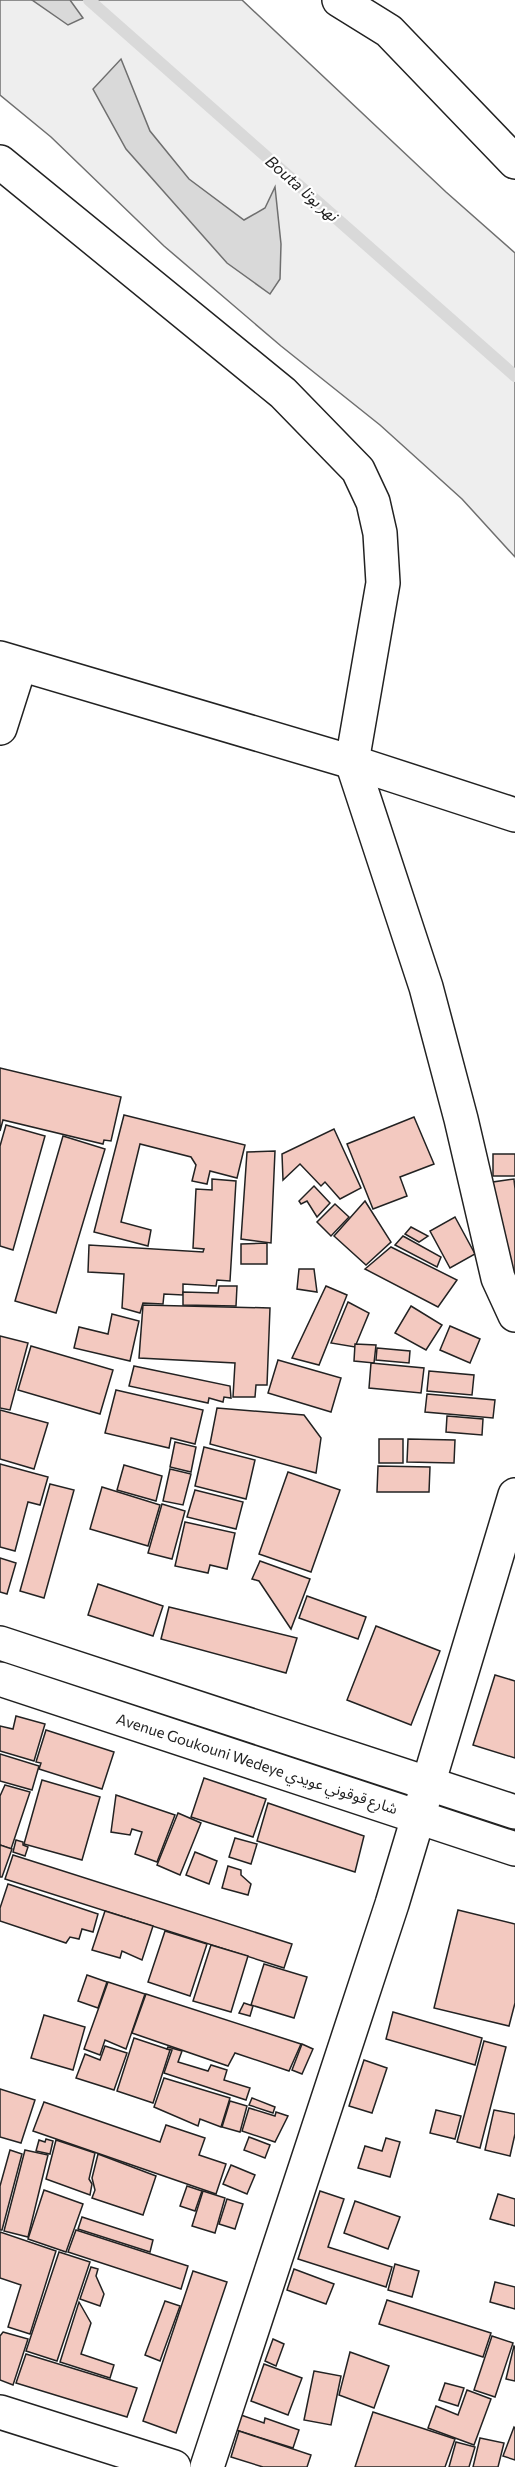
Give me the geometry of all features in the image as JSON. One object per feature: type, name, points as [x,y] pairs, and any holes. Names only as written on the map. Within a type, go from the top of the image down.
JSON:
[{"type":"street","points":[[339,0],[368,8],[515,162]]},
{"type":"street","points":[[0,162],[283,393],[358,470],[373,502],[380,533],[383,583],[352,762],[426,987],[461,1119],[498,1278],[515,1315]]},
{"type":"street","points":[[0,728],[10,662],[352,762],[515,815]]},
{"type":"street","points":[[207,2467],[388,1915],[515,1495]]},
{"type":"street","points":[[0,1643],[515,1812]]},
{"type":"street","name":"Avenue Goukouni Wedeye شارع قوقوني عويدي","points":[[0,1679],[515,1849]]},
{"type":"street","points":[[0,2412],[174,2467]]},
{"type":"shaded area","points":[[0,0],[242,0],[446,192],[515,253],[515,557],[462,499],[380,425],[281,346],[164,246],[51,137],[0,95]]},
{"type":"shaded area","points":[[32,0],[70,0],[83,18],[68,25]]},
{"type":"shaded area","points":[[121,59],[150,131],[189,179],[244,220],[265,208],[275,187],[281,244],[280,279],[270,294],[227,263],[126,149],[93,89]]},
{"type":"building","points":[[0,1068],[121,1097],[111,1141],[104,1140],[103,1144],[3,1120],[0,1131]]},
{"type":"building","points":[[124,1115],[245,1145],[237,1178],[210,1171],[207,1184],[192,1181],[196,1165],[191,1157],[140,1144],[121,1222],[151,1230],[148,1246],[94,1232]]},
{"type":"building","points":[[414,1117],[434,1164],[400,1177],[407,1196],[373,1209],[347,1144]]},
{"type":"building","points":[[6,1125],[45,1136],[13,1250],[0,1246],[0,1146]]},
{"type":"building","points":[[334,1129],[361,1188],[340,1199],[325,1182],[321,1186],[300,1164],[283,1180],[282,1154]]},
{"type":"building","points":[[63,1136],[105,1149],[56,1313],[15,1301]]},
{"type":"building","points":[[275,1151],[271,1243],[241,1239],[247,1152]]},
{"type":"building","points":[[493,1154],[515,1154],[515,1176],[493,1176]]},
{"type":"building","points":[[212,1179],[236,1181],[230,1281],[217,1280],[216,1286],[183,1284],[183,1295],[164,1294],[163,1304],[143,1303],[140,1313],[122,1308],[124,1274],[88,1272],[89,1245],[203,1252],[204,1249],[193,1248],[196,1189],[212,1190]]},
{"type":"building","points":[[514,1179],[515,1277],[504,1256],[493,1182]]},
{"type":"building","points":[[314,1186],[330,1203],[317,1217],[307,1201],[301,1204],[299,1201]]},
{"type":"building","points":[[365,1201],[391,1242],[366,1265],[334,1236]]},
{"type":"building","points":[[335,1204],[349,1217],[331,1236],[317,1222]]},
{"type":"building","points":[[455,1217],[475,1254],[450,1268],[430,1231]]},
{"type":"building","points":[[411,1227],[428,1236],[419,1242],[405,1234]]},
{"type":"building","points":[[403,1236],[441,1257],[437,1267],[395,1245]]},
{"type":"building","points":[[267,1243],[267,1264],[241,1264],[241,1244]]},
{"type":"building","points":[[391,1247],[457,1280],[438,1307],[365,1269]]},
{"type":"building","points":[[299,1269],[314,1269],[317,1292],[297,1289]]},
{"type":"building","points":[[219,1286],[237,1286],[236,1306],[183,1305],[183,1292],[218,1293]]},
{"type":"building","points":[[326,1286],[347,1295],[319,1365],[292,1358]]},
{"type":"building","points":[[348,1302],[369,1313],[355,1347],[331,1343]]},
{"type":"building","points":[[143,1305],[270,1308],[267,1385],[256,1385],[255,1397],[233,1397],[235,1363],[139,1358]]},
{"type":"building","points":[[411,1306],[442,1325],[426,1350],[395,1333]]},
{"type":"building","points":[[112,1314],[139,1321],[130,1361],[74,1348],[79,1327],[108,1334]]},
{"type":"building","points":[[450,1326],[480,1339],[470,1363],[440,1350]]},
{"type":"building","points":[[0,1336],[28,1343],[10,1410],[0,1408]]},
{"type":"building","points":[[355,1344],[376,1345],[374,1363],[354,1361]]},
{"type":"building","points":[[31,1346],[113,1370],[100,1414],[18,1390]]},
{"type":"building","points":[[377,1348],[410,1351],[409,1363],[376,1360]]},
{"type":"building","points":[[278,1360],[341,1378],[331,1412],[268,1393]]},
{"type":"building","points":[[371,1363],[424,1368],[421,1393],[369,1388]]},
{"type":"building","points":[[134,1366],[230,1386],[231,1398],[224,1397],[223,1402],[209,1398],[208,1403],[129,1386]]},
{"type":"building","points":[[429,1371],[474,1375],[472,1395],[427,1391]]},
{"type":"building","points":[[116,1390],[203,1410],[195,1444],[171,1438],[169,1448],[105,1433]]},
{"type":"building","points":[[427,1394],[495,1400],[493,1418],[425,1412]]},
{"type":"building","points":[[217,1408],[304,1415],[321,1438],[316,1473],[210,1444]]},
{"type":"building","points":[[0,1410],[48,1423],[34,1469],[0,1459]]},
{"type":"building","points":[[447,1416],[483,1419],[482,1435],[446,1432]]},
{"type":"building","points":[[379,1439],[403,1439],[403,1463],[379,1463]]},
{"type":"building","points":[[408,1439],[455,1440],[454,1463],[407,1462]]},
{"type":"building","points":[[175,1442],[196,1447],[191,1472],[170,1467]]},
{"type":"building","points":[[204,1447],[255,1460],[246,1499],[195,1486]]},
{"type":"building","points":[[0,1464],[48,1477],[40,1505],[28,1502],[15,1551],[0,1547]]},
{"type":"building","points":[[124,1465],[162,1476],[156,1501],[117,1490]]},
{"type":"building","points":[[378,1466],[430,1467],[429,1492],[377,1492]]},
{"type":"building","points":[[170,1469],[191,1474],[183,1505],[163,1501]]},
{"type":"building","points":[[288,1472],[340,1490],[311,1572],[259,1554]]},
{"type":"building","points":[[50,1484],[74,1490],[44,1598],[20,1591]]},
{"type":"building","points":[[102,1487],[160,1505],[148,1546],[90,1529]]},
{"type":"building","points":[[195,1490],[243,1502],[236,1529],[187,1517]]},
{"type":"building","points":[[162,1504],[185,1511],[172,1559],[148,1553]]},
{"type":"building","points":[[185,1522],[235,1533],[227,1569],[210,1565],[208,1573],[175,1566]]},
{"type":"building","points":[[0,1558],[16,1563],[7,1594],[0,1592]]},
{"type":"building","points":[[260,1561],[310,1579],[291,1629],[259,1581],[252,1579]]},
{"type":"building","points":[[98,1584],[163,1606],[153,1636],[88,1615]]},
{"type":"building","points":[[307,1596],[366,1617],[358,1639],[299,1618]]},
{"type":"building","points":[[169,1607],[297,1638],[286,1673],[161,1639]]},
{"type":"building","points":[[376,1626],[440,1651],[411,1725],[347,1700]]},
{"type":"building","points":[[495,1675],[515,1681],[515,1758],[473,1745]]},
{"type":"building","points":[[16,1716],[45,1724],[34,1761],[0,1751],[0,1726],[13,1729]]},
{"type":"building","points":[[46,1730],[114,1752],[102,1789],[39,1769],[41,1763],[36,1762]]},
{"type":"building","points":[[0,1754],[39,1766],[32,1790],[0,1781]]},
{"type":"building","points":[[204,1778],[266,1799],[253,1837],[191,1817]]},
{"type":"building","points":[[42,1780],[100,1797],[82,1860],[24,1844]]},
{"type":"building","points":[[5,1785],[30,1792],[11,1849],[0,1845],[0,1796]]},
{"type":"building","points":[[116,1795],[175,1815],[157,1862],[135,1854],[142,1832],[132,1829],[130,1835],[111,1832]]},
{"type":"building","points":[[268,1803],[364,1836],[355,1872],[257,1841]]},
{"type":"building","points":[[178,1813],[201,1823],[180,1875],[157,1865]]},
{"type":"building","points":[[235,1838],[257,1844],[251,1864],[229,1857]]},
{"type":"building","points":[[16,1840],[28,1847],[25,1856],[13,1852]]},
{"type":"building","points":[[0,1845],[12,1849],[2,1877],[0,1877]]},
{"type":"building","points":[[195,1852],[217,1861],[209,1884],[186,1875]]},
{"type":"building","points":[[13,1855],[292,1944],[284,1968],[5,1879]]},
{"type":"building","points":[[228,1866],[241,1870],[241,1875],[251,1884],[248,1895],[222,1888]]},
{"type":"building","points":[[8,1884],[98,1914],[93,1932],[82,1929],[79,1939],[70,1937],[66,1943],[0,1921],[0,1908]]},
{"type":"building","points":[[458,1910],[515,1924],[515,2003],[509,2026],[434,2008]]},
{"type":"building","points":[[105,1911],[153,1926],[142,1960],[122,1951],[120,1958],[92,1950]]},
{"type":"building","points":[[165,1931],[207,1944],[190,1996],[148,1982]]},
{"type":"building","points":[[211,1945],[248,1956],[231,2012],[193,2001]]},
{"type":"building","points":[[264,1964],[307,1977],[294,2018],[251,2005]]},
{"type":"building","points":[[87,1975],[107,1982],[98,2008],[78,2001]]},
{"type":"building","points":[[108,1982],[145,1994],[126,2049],[105,2040],[100,2055],[84,2049]]},
{"type":"building","points":[[146,1994],[301,2044],[289,2071],[235,2053],[228,2066],[132,2033]]},
{"type":"building","points":[[244,2003],[253,2006],[250,2016],[239,2013]]},
{"type":"building","points":[[393,2012],[482,2038],[475,2065],[386,2039]]},
{"type":"building","points":[[44,2015],[85,2027],[73,2070],[31,2058]]},
{"type":"building","points":[[134,2038],[170,2050],[153,2103],[117,2091]]},
{"type":"building","points":[[484,2041],[506,2047],[480,2148],[457,2142]]},
{"type":"building","points":[[302,2044],[313,2049],[302,2074],[292,2070]]},
{"type":"building","points":[[105,2046],[127,2053],[114,2090],[76,2078],[85,2054],[100,2060]]},
{"type":"building","points":[[168,2047],[182,2051],[178,2062],[208,2071],[211,2065],[227,2070],[224,2080],[250,2088],[246,2100],[164,2073],[172,2050],[167,2049]]},
{"type":"building","points":[[364,2060],[387,2068],[372,2113],[349,2106]]},
{"type":"building","points":[[164,2078],[230,2098],[221,2127],[200,2119],[198,2126],[154,2107]]},
{"type":"building","points":[[0,2089],[35,2100],[21,2143],[0,2137]]},
{"type":"building","points":[[252,2098],[275,2107],[273,2113],[249,2105]]},
{"type":"building","points":[[230,2101],[247,2106],[240,2132],[222,2127]]},
{"type":"building","points":[[44,2102],[160,2142],[166,2125],[205,2138],[199,2155],[226,2164],[216,2194],[33,2131]]},
{"type":"building","points":[[249,2108],[275,2116],[276,2112],[288,2116],[275,2142],[242,2131]]},
{"type":"building","points":[[436,2110],[461,2116],[455,2139],[430,2133]]},
{"type":"building","points":[[494,2110],[515,2114],[515,2134],[510,2156],[485,2150]]},
{"type":"building","points":[[249,2137],[270,2145],[265,2158],[244,2150]]},
{"type":"building","points":[[386,2138],[400,2142],[390,2177],[358,2168],[365,2146],[382,2151]]},
{"type":"building","points":[[46,2139],[53,2141],[50,2154],[36,2151],[39,2140],[45,2142]]},
{"type":"building","points":[[56,2140],[95,2153],[89,2179],[92,2184],[90,2195],[46,2179]]},
{"type":"building","points":[[10,2150],[22,2154],[2,2230],[0,2230],[0,2186]]},
{"type":"building","points":[[25,2150],[48,2155],[28,2237],[4,2231]]},
{"type":"building","points":[[98,2154],[156,2176],[143,2215],[92,2198],[95,2190],[92,2178]]},
{"type":"building","points":[[231,2165],[255,2175],[247,2194],[223,2184]]},
{"type":"building","points":[[187,2186],[202,2191],[195,2211],[180,2206]]},
{"type":"building","points":[[44,2190],[83,2204],[66,2252],[28,2239]]},
{"type":"building","points":[[203,2191],[225,2198],[215,2233],[192,2226]]},
{"type":"building","points":[[320,2191],[344,2199],[328,2247],[392,2267],[386,2287],[298,2259]]},
{"type":"building","points":[[498,2194],[515,2199],[515,2226],[490,2219]]},
{"type":"building","points":[[227,2199],[243,2204],[235,2229],[219,2224]]},
{"type":"building","points":[[355,2201],[400,2217],[388,2249],[344,2233]]},
{"type":"building","points":[[82,2217],[153,2240],[150,2252],[78,2229]]},
{"type":"building","points":[[76,2230],[188,2266],[181,2289],[68,2252]]},
{"type":"building","points":[[0,2232],[56,2251],[30,2334],[8,2327],[21,2285],[0,2278]]},
{"type":"building","points":[[59,2252],[90,2262],[57,2361],[26,2351]]},
{"type":"building","points":[[395,2264],[419,2271],[412,2297],[388,2290]]},
{"type":"building","points":[[91,2267],[98,2269],[96,2276],[104,2294],[100,2306],[80,2299]]},
{"type":"building","points":[[294,2269],[334,2284],[326,2304],[287,2290]]},
{"type":"building","points":[[193,2271],[227,2282],[176,2433],[143,2421]]},
{"type":"building","points":[[495,2282],[515,2287],[515,2309],[490,2302]]},
{"type":"building","points":[[387,2300],[491,2333],[483,2357],[379,2324]]},
{"type":"building","points":[[165,2301],[180,2306],[160,2361],[145,2355]]},
{"type":"building","points":[[79,2302],[91,2323],[81,2354],[114,2365],[110,2378],[60,2362]]},
{"type":"building","points":[[3,2332],[28,2339],[13,2385],[0,2380],[0,2336]]},
{"type":"building","points":[[492,2336],[513,2343],[495,2397],[474,2390]]},
{"type":"building","points":[[273,2339],[284,2344],[276,2366],[265,2361]]},
{"type":"building","points":[[515,2347],[515,2381],[506,2379]]},
{"type":"building","points":[[350,2352],[389,2366],[374,2408],[339,2395]]},
{"type":"building","points":[[26,2354],[137,2388],[127,2417],[16,2383]]},
{"type":"building","points":[[264,2364],[302,2378],[288,2415],[251,2401]]},
{"type":"building","points":[[314,2371],[341,2376],[331,2425],[304,2420]]},
{"type":"building","points":[[445,2383],[464,2388],[458,2406],[439,2400]]},
{"type":"building","points":[[467,2390],[491,2399],[474,2445],[428,2428],[436,2406],[458,2415]]},
{"type":"building","points":[[373,2412],[455,2439],[445,2467],[355,2467]]},
{"type":"building","points":[[241,2415],[264,2423],[265,2418],[299,2430],[293,2448],[236,2430]]},
{"type":"building","points":[[515,2428],[515,2460],[503,2456]]},
{"type":"building","points":[[239,2431],[311,2455],[307,2467],[263,2467],[231,2457]]},
{"type":"building","points":[[480,2438],[504,2443],[498,2467],[473,2467]]},
{"type":"building","points":[[456,2442],[475,2447],[469,2467],[449,2467]]},
{"type":"waterway","name":"Bouta نهر بوتا","points":[[89,0],[515,376]]}]
